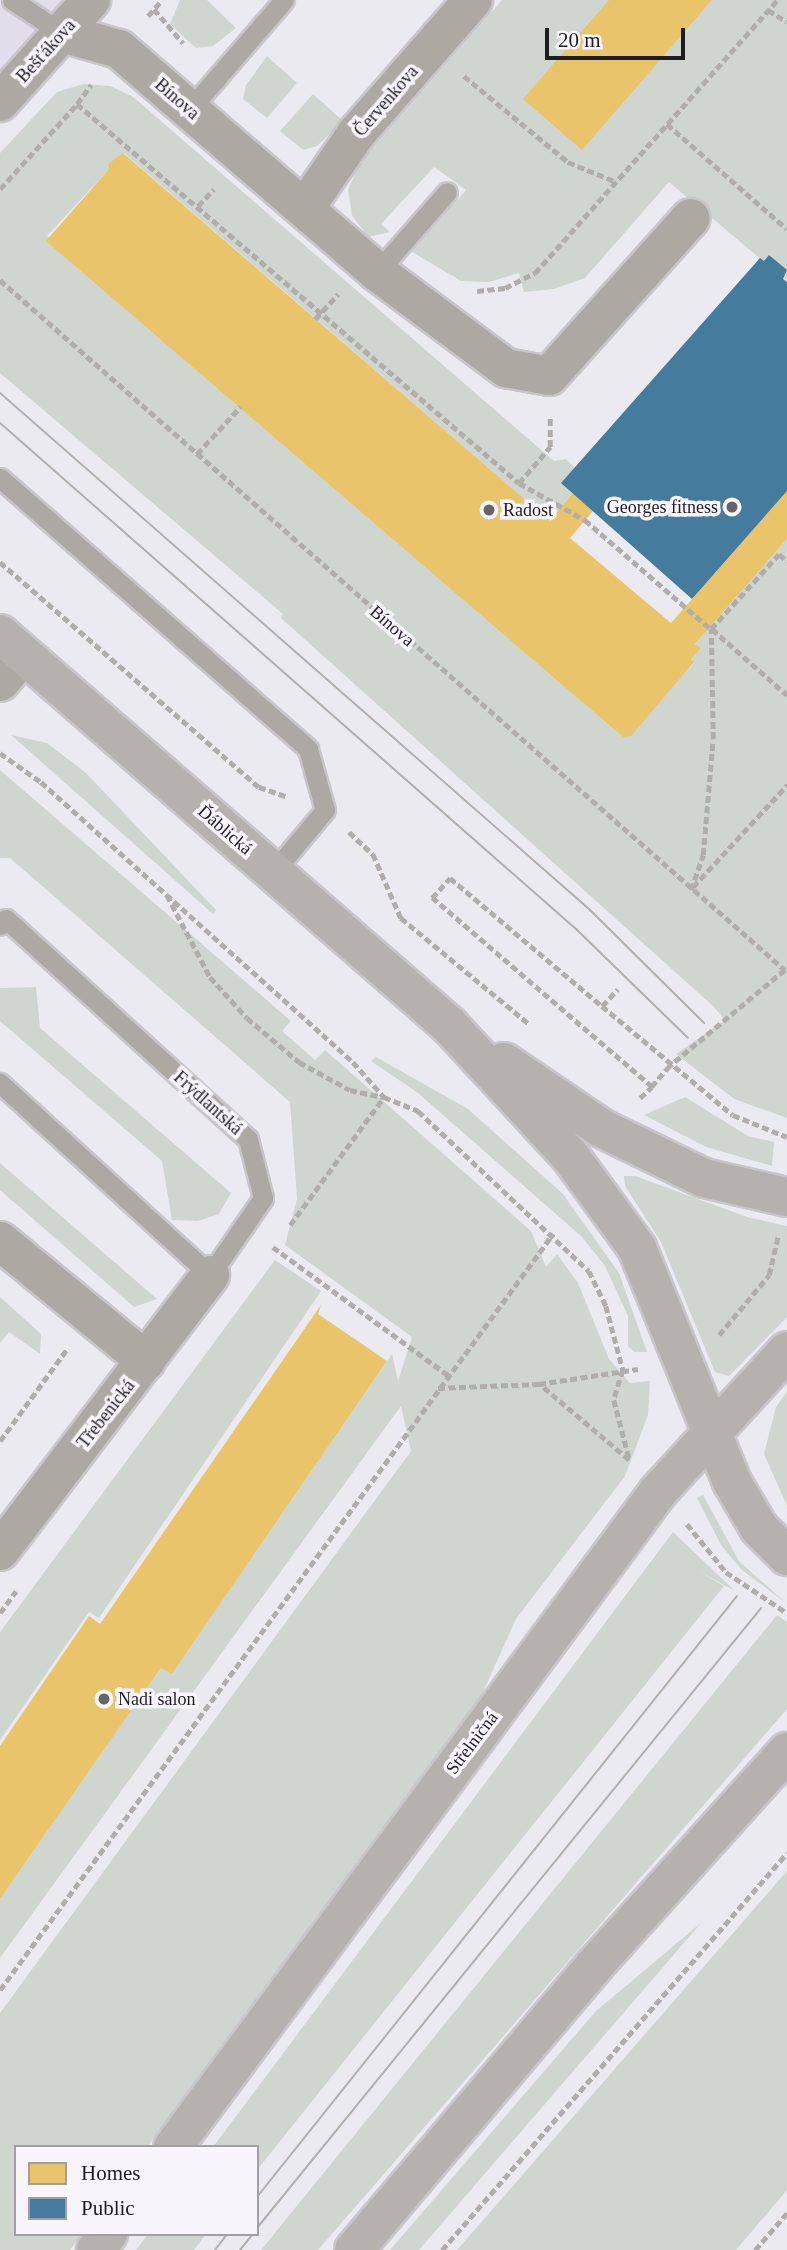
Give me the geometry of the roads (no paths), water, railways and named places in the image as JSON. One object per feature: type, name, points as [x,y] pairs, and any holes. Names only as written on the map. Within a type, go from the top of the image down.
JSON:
[{"type":"main road","name":"Ďáblická","points":[[8,657],[273,872],[450,1026]]},
{"type":"main road","points":[[450,1026],[601,1128],[704,1178],[784,1211]]},
{"type":"main road","points":[[450,1026],[570,1156],[637,1248],[712,1433],[759,1528],[787,1556]]},
{"type":"main road","name":"Střelničná","points":[[174,2145],[658,1492],[787,1351]]},
{"type":"main road","points":[[354,2250],[594,1966],[787,1752]]},
{"type":"street","name":"Bešťákova","points":[[0,102],[91,0]]},
{"type":"street","name":"Červenkova","points":[[305,208],[356,134],[473,0]]},
{"type":"street","name":"Bínova","points":[[62,33],[119,49],[377,272],[506,368],[549,376],[691,218]]},
{"type":"street","points":[[0,1241],[146,1361]]},
{"type":"street","name":"Třebenická","points":[[0,1551],[210,1275]]},
{"type":"lane","points":[[12,0],[62,33]]},
{"type":"lane","points":[[189,110],[284,0]]},
{"type":"lane","points":[[377,272],[447,192]]},
{"type":"lane","points":[[0,478],[308,749],[325,810],[273,872]]},
{"type":"lane","name":"Frýdlantská","points":[[0,925],[6,919],[248,1139],[263,1198],[210,1275]]},
{"type":"lane","points":[[0,1083],[210,1275]]},
{"type":"tram line","points":[[0,393],[589,909],[704,1023]]},
{"type":"tram line","points":[[0,423],[576,929],[688,1038]]},
{"type":"tram line","points":[[259,2194],[737,1596]]},
{"type":"tram line","points":[[259,2226],[761,1608]]},
{"type":"tram line","points":[[215,2250],[226,2236]]},
{"type":"tram line","points":[[240,2250],[251,2236]]},
{"type":"place","name":"Georges fitness","points":[[732,507]]},
{"type":"place","name":"Radost","points":[[489,510]]},
{"type":"place","name":"Nadi salon","points":[[104,1699]]}]
